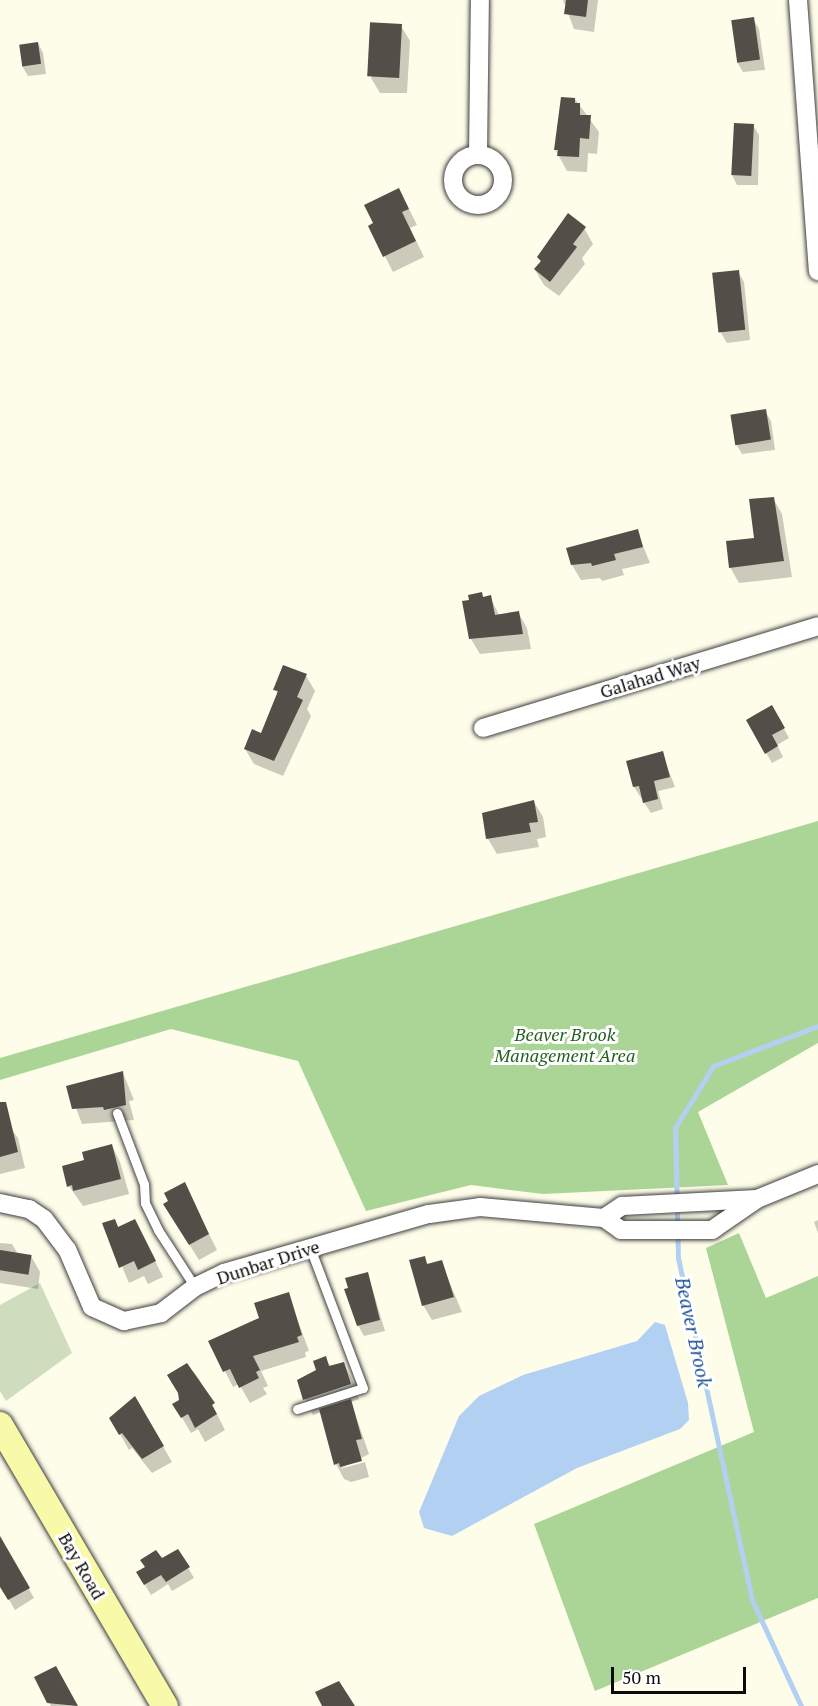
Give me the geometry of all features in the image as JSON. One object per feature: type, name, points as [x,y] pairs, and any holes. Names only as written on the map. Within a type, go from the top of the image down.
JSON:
[{"type":"main road","name":"Bay Road","points":[[0,1425],[165,1706]]},
{"type":"street","points":[[478,154],[480,0]]},
{"type":"street","points":[[798,0],[818,270]]},
{"type":"street","name":"Galahad Way","points":[[483,728],[818,626]]},
{"type":"street","name":"Dunbar Drive","points":[[0,1203],[29,1209],[44,1218],[67,1249],[92,1307],[105,1316],[124,1321],[142,1320],[161,1313],[195,1287],[224,1273],[454,1209],[492,1208],[604,1218],[621,1230],[645,1232],[712,1230],[757,1199],[818,1174]]},
{"type":"street","name":"Dunbar Drive","points":[[604,1218],[622,1206],[757,1199]]},
{"type":"lane","points":[[117,1113],[144,1184],[145,1203],[158,1230],[195,1287]]},
{"type":"lane","points":[[297,1409],[363,1388],[310,1248]]},
{"type":"green space","name":"Beaver Brook Management Area","points":[[818,821],[818,1043],[698,1112],[728,1185],[543,1194],[471,1185],[366,1211],[298,1061],[171,1029],[0,1080],[0,1058]]},
{"type":"green space","points":[[739,1233],[766,1298],[818,1276],[818,1598],[595,1691],[534,1524],[754,1432],[706,1248]]},
{"type":"green space","points":[[40,1283],[72,1353],[6,1401],[0,1391],[0,1305]]},
{"type":"water","points":[[655,1322],[665,1325],[688,1403],[689,1420],[680,1429],[577,1468],[452,1536],[424,1528],[419,1512],[459,1416],[479,1396],[523,1375],[637,1341]]},
{"type":"building","points":[[566,0],[588,0],[586,17],[564,14]]},
{"type":"building","points":[[754,17],[760,60],[737,63],[731,20]]},
{"type":"building","points":[[370,22],[402,24],[399,78],[367,76]]},
{"type":"building","points":[[38,42],[41,64],[22,66],[19,45]]},
{"type":"building","points":[[561,97],[575,98],[575,103],[580,103],[580,115],[591,115],[589,139],[580,138],[579,157],[557,156],[558,150],[554,150]]},
{"type":"building","points":[[734,123],[754,124],[751,176],[731,175]]},
{"type":"building","points":[[399,188],[409,209],[402,212],[416,241],[383,257],[368,226],[373,223],[364,205]]},
{"type":"building","points":[[568,213],[586,227],[573,244],[577,247],[550,282],[534,269],[541,261],[537,257]]},
{"type":"building","points":[[739,270],[745,330],[718,332],[712,273]]},
{"type":"building","points":[[766,409],[771,440],[735,445],[730,415]]},
{"type":"building","points":[[774,497],[784,561],[729,568],[726,541],[754,538],[749,499]]},
{"type":"building","points":[[638,529],[643,547],[614,554],[616,560],[592,566],[591,563],[571,565],[566,548]]},
{"type":"building","points":[[482,592],[483,597],[491,595],[495,615],[519,611],[523,634],[469,639],[462,601],[469,600],[468,595]]},
{"type":"building","points":[[283,665],[307,674],[297,697],[303,700],[274,761],[244,749],[252,729],[261,733],[278,691],[273,690]]},
{"type":"building","points":[[772,705],[785,728],[772,735],[778,746],[765,754],[746,720]]},
{"type":"building","points":[[663,751],[670,777],[654,781],[658,799],[643,803],[639,786],[633,787],[626,761]]},
{"type":"building","points":[[534,800],[538,822],[529,823],[531,832],[486,839],[482,813]]},
{"type":"building","points":[[123,1071],[126,1105],[104,1110],[103,1107],[72,1109],[66,1086]]},
{"type":"building","points":[[0,1102],[6,1102],[18,1152],[0,1157]]},
{"type":"building","points":[[112,1144],[121,1179],[73,1191],[72,1185],[67,1187],[62,1166],[84,1160],[82,1152]]},
{"type":"building","points":[[185,1182],[209,1234],[189,1245],[163,1204],[168,1201],[164,1193]]},
{"type":"building","points":[[115,1219],[118,1227],[135,1219],[156,1261],[138,1270],[134,1261],[119,1268],[102,1223]]},
{"type":"building","points":[[0,1250],[32,1255],[28,1275],[0,1270]]},
{"type":"building","points":[[425,1256],[427,1264],[442,1260],[454,1297],[422,1306],[409,1260]]},
{"type":"building","points":[[368,1272],[380,1320],[357,1326],[344,1289],[348,1288],[345,1278]]},
{"type":"building","points":[[289,1292],[302,1335],[297,1337],[299,1342],[253,1356],[260,1370],[256,1372],[259,1378],[239,1388],[230,1369],[223,1372],[208,1341],[259,1318],[254,1303]]},
{"type":"building","points":[[326,1356],[329,1366],[344,1362],[351,1384],[303,1400],[297,1380],[316,1370],[313,1361]]},
{"type":"building","points":[[187,1363],[215,1403],[212,1405],[217,1414],[195,1428],[188,1414],[181,1418],[172,1404],[179,1400],[178,1393],[167,1375]]},
{"type":"building","points":[[135,1396],[164,1446],[142,1459],[122,1433],[119,1435],[109,1418]]},
{"type":"building","points":[[351,1399],[362,1439],[356,1440],[362,1461],[340,1467],[339,1463],[334,1465],[319,1409]]},
{"type":"building","points":[[0,1536],[30,1588],[8,1600],[0,1587]]},
{"type":"building","points":[[178,1549],[190,1567],[166,1582],[161,1575],[144,1585],[136,1572],[145,1567],[140,1560],[156,1550],[162,1558]]},
{"type":"building","points":[[56,1666],[78,1706],[47,1703],[34,1677]]},
{"type":"building","points":[[339,1681],[355,1706],[322,1706],[315,1692]]},
{"type":"waterway","name":"Beaver Brook","points":[[801,1706],[752,1600],[678,1258],[675,1128],[713,1066],[818,1026]]}]
